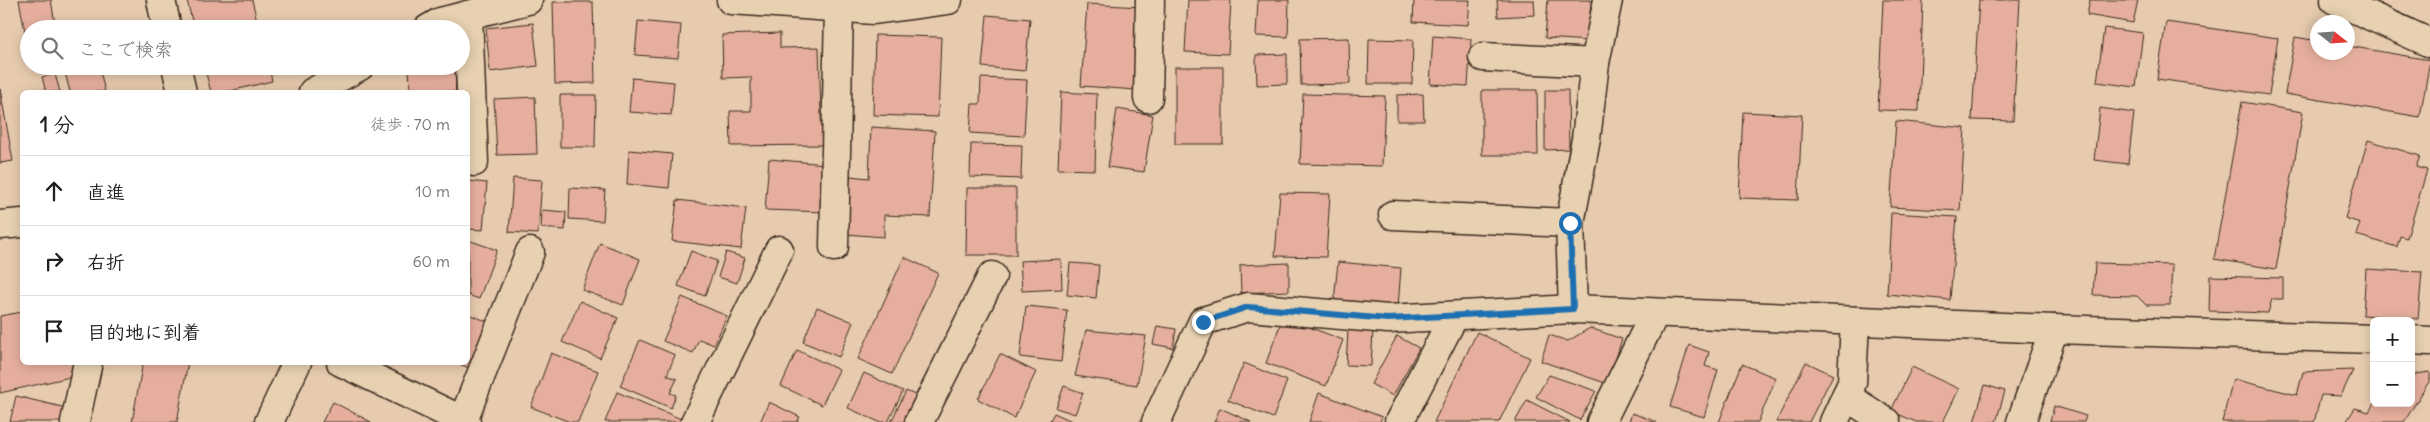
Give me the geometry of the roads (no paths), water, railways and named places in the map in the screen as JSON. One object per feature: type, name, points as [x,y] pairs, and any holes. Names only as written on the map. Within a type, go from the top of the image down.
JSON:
[{"type":"street","points":[[160,0],[165,20]]},
{"type":"street","points":[[448,20],[528,0]]},
{"type":"street","points":[[732,0],[874,10],[948,0]]},
{"type":"street","points":[[1148,98],[1150,0]]},
{"type":"street","points":[[1573,309],[1570,223],[1586,139],[1595,63],[1608,0]]},
{"type":"street","points":[[2335,0],[2430,43]]},
{"type":"street","points":[[834,247],[839,8]]},
{"type":"street","points":[[468,15],[468,20]]},
{"type":"street","points":[[1483,57],[1595,63]]},
{"type":"street","points":[[470,64],[474,162]]},
{"type":"street","points":[[178,75],[182,90]]},
{"type":"street","points":[[319,90],[356,77]]},
{"type":"street","points":[[1393,215],[1570,223]]},
{"type":"street","points":[[0,226],[20,222]]},
{"type":"street","points":[[694,422],[779,250]]},
{"type":"street","points":[[353,365],[377,371],[464,421],[530,252]]},
{"type":"street","points":[[919,422],[992,276]]},
{"type":"street","points":[[1156,422],[1203,322],[1248,307],[1388,319],[1573,309],[2054,329],[2370,339]]},
{"type":"street","points":[[1601,422],[1655,313]]},
{"type":"street","points":[[1398,422],[1454,316]]},
{"type":"street","points":[[1834,422],[1852,383],[1855,321]]},
{"type":"street","points":[[2021,422],[2054,329]]},
{"type":"street","points":[[2415,340],[2430,341]]},
{"type":"street","points":[[76,422],[87,365]]},
{"type":"street","points":[[269,422],[296,365]]},
{"type":"street","points":[[1846,396],[1886,422]]}]
